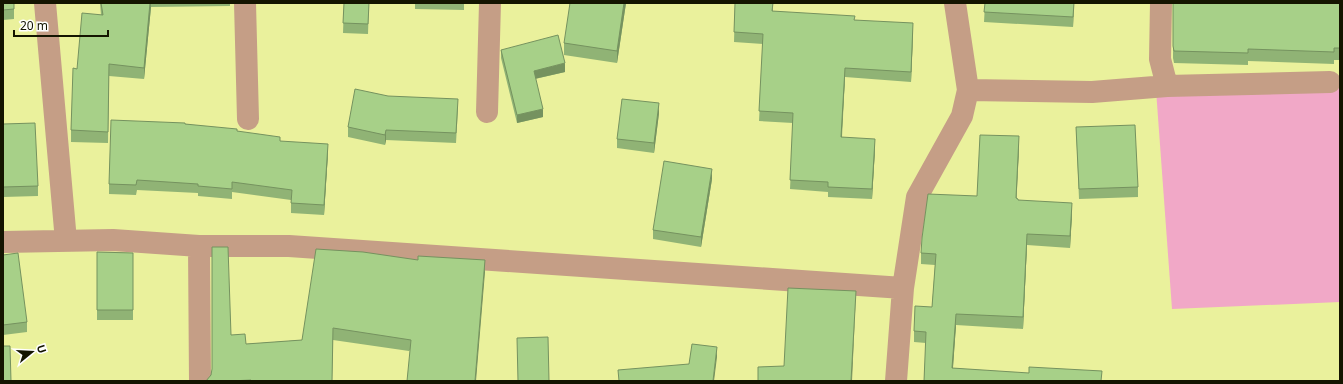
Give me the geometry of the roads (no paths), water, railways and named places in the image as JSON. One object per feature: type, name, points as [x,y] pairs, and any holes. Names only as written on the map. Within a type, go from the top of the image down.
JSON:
[{"type":"street","points":[[45,3],[66,241]]},
{"type":"street","points":[[245,3],[248,119]]},
{"type":"street","points":[[487,112],[490,3]]},
{"type":"street","points":[[896,381],[903,288],[917,197],[962,116],[968,90],[955,3]]},
{"type":"street","points":[[1161,3],[1160,59],[1167,86]]},
{"type":"street","points":[[968,90],[1092,92],[1167,86],[1330,82]]},
{"type":"street","points":[[3,242],[113,240],[199,246],[289,246],[903,288]]},
{"type":"street","points":[[199,246],[200,381]]}]
